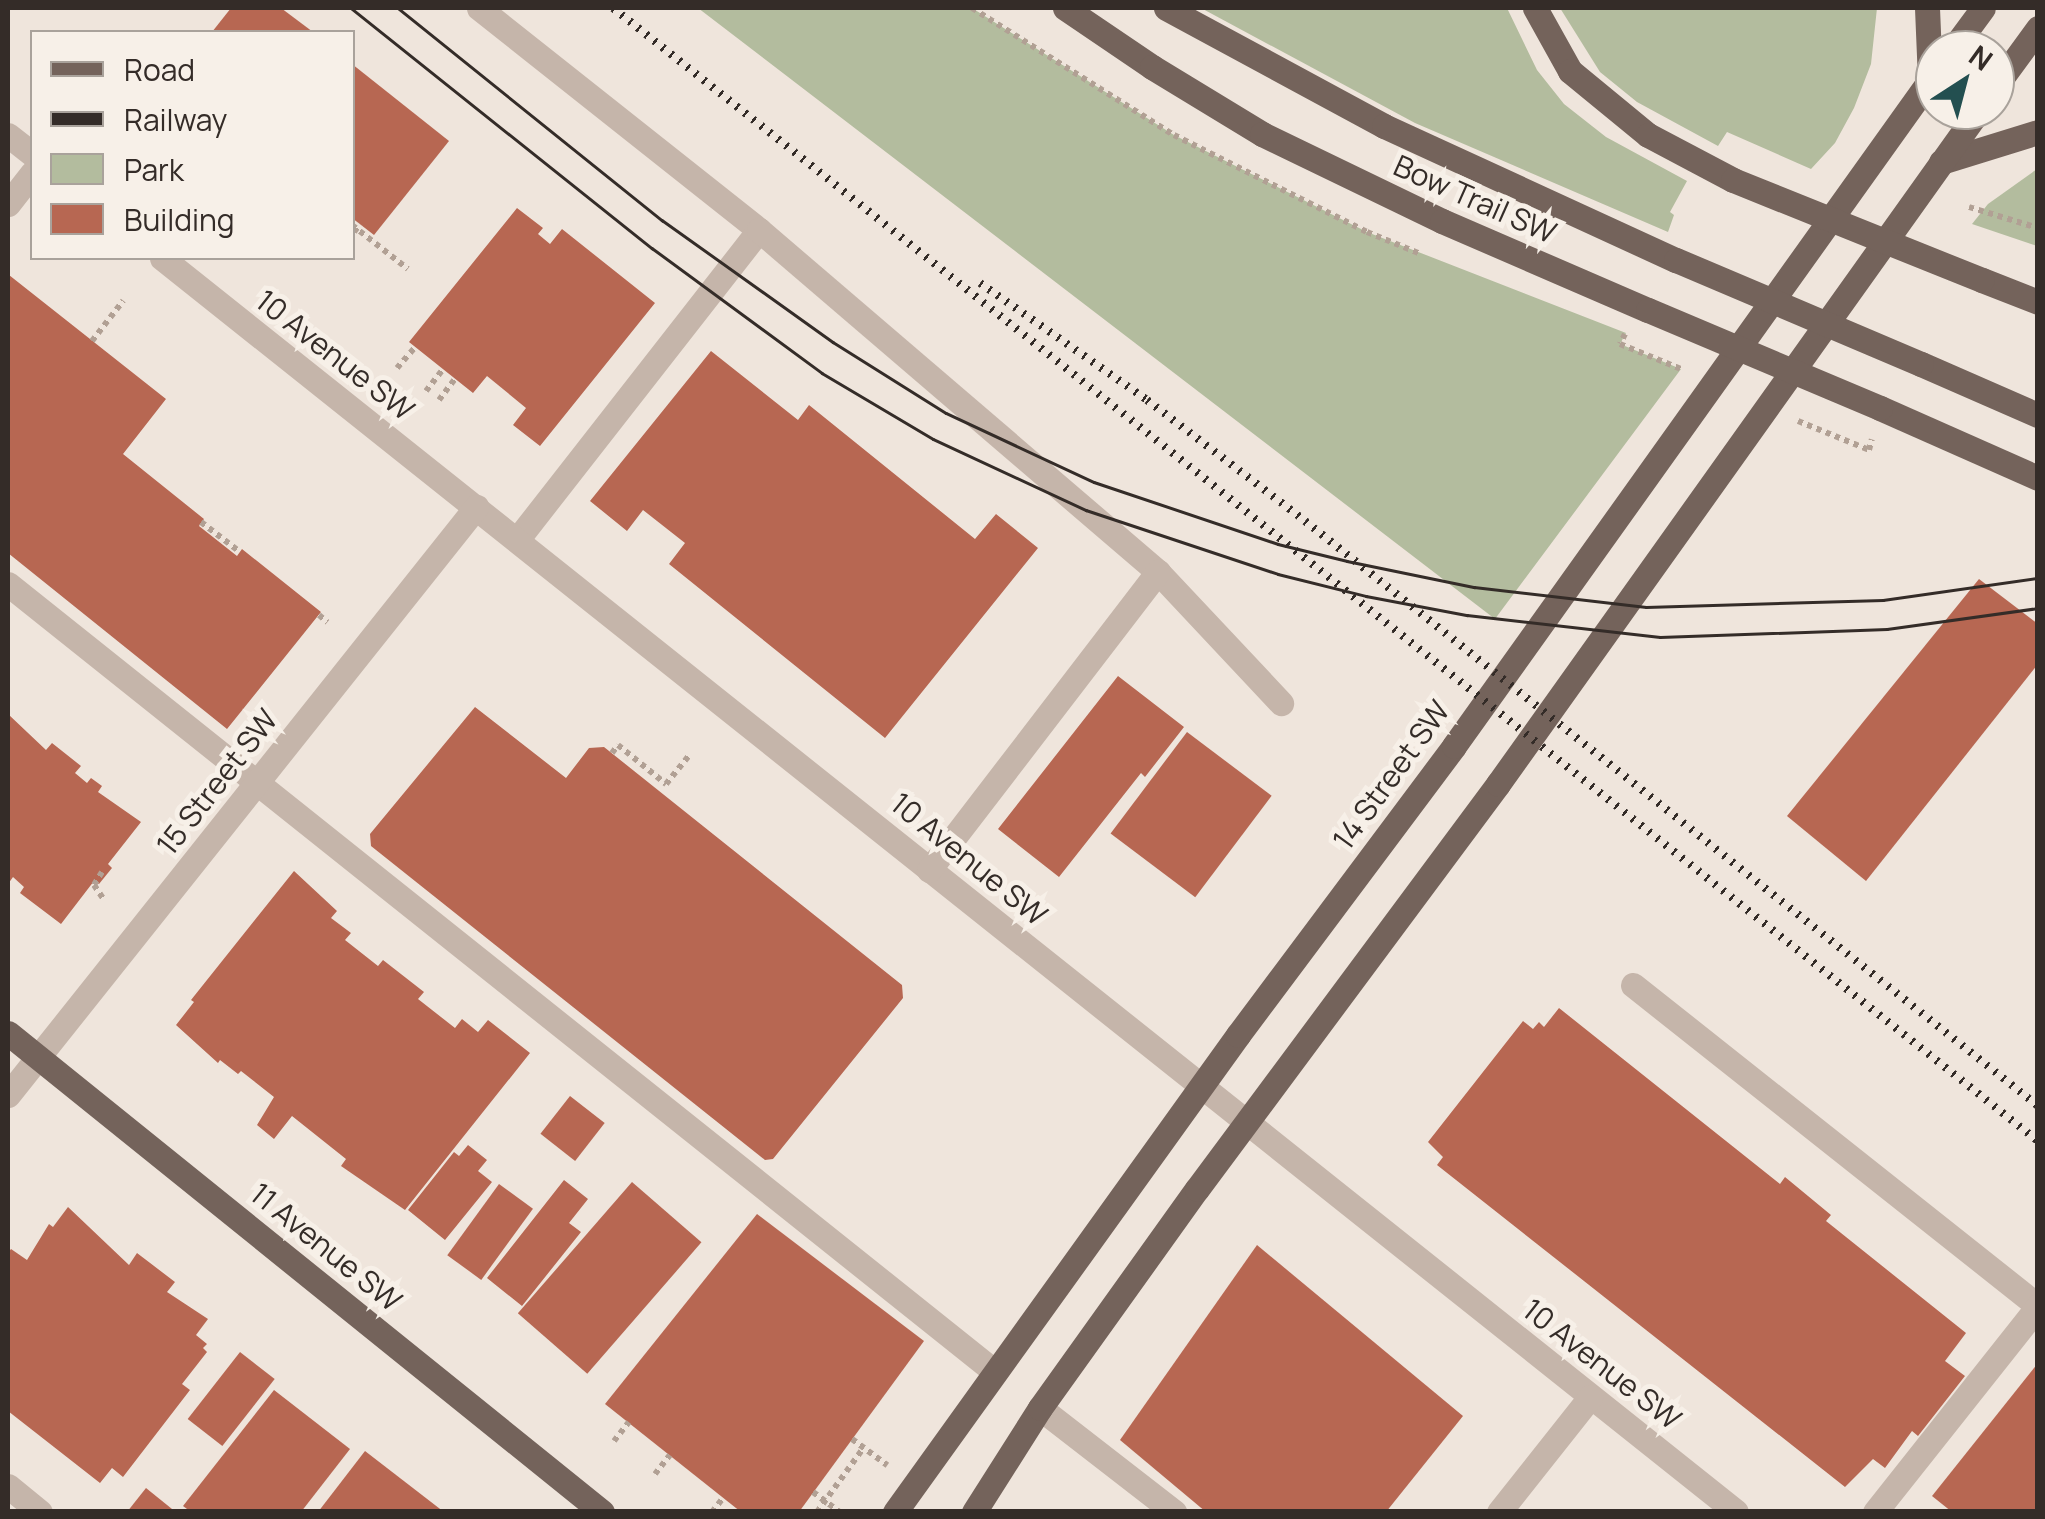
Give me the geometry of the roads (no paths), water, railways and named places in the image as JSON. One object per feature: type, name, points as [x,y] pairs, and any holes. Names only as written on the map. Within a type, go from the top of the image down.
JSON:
[{"type":"main road","name":"Bow Trail SW","points":[[1065,8],[1262,134],[1425,214],[2038,478]]},
{"type":"main road","name":"Bow Trail SW","points":[[1166,8],[1384,126],[1676,260],[2038,415]]},
{"type":"main road","points":[[1535,8],[1570,71],[1648,135],[1733,180],[2038,302]]},
{"type":"main road","points":[[1967,30],[1983,8]]},
{"type":"main road","points":[[2015,60],[2038,28]]},
{"type":"main road","name":"14 Street SW","points":[[895,1512],[1202,1086],[1454,746],[1915,101]]},
{"type":"main road","points":[[974,1512],[1040,1408],[1246,1122],[1498,784],[1964,130]]},
{"type":"main road","points":[[1942,162],[2038,132]]},
{"type":"main road","name":"11 Avenue SW","points":[[8,1033],[602,1512]]},
{"type":"street","points":[[479,8],[759,230],[1158,572],[1280,703]]},
{"type":"street","points":[[8,134],[30,152]]},
{"type":"street","points":[[8,204],[30,175]]},
{"type":"street","points":[[517,540],[759,230]]},
{"type":"street","name":"10 Avenue SW","points":[[165,260],[1736,1512]]},
{"type":"street","name":"15 Street SW","points":[[8,1096],[476,507]]},
{"type":"street","points":[[929,870],[1158,572]]},
{"type":"street","points":[[8,584],[994,1372]]},
{"type":"street","points":[[1632,985],[2038,1306],[1875,1512]]},
{"type":"street","points":[[1499,1512],[1590,1396]]},
{"type":"street","points":[[1040,1408],[1174,1512]]},
{"type":"street","points":[[8,1486],[40,1512]]},
{"type":"tram line","points":[[351,8],[652,248],[822,373],[933,439],[1086,510],[1278,574],[1366,596],[1467,615],[1660,637],[1887,629],[2038,608]]},
{"type":"tram line","points":[[398,8],[662,220],[833,342],[946,413],[1094,482],[1278,544],[1347,561],[1474,587],[1646,607],[1883,600],[2038,578]]},
{"type":"railway","points":[[613,8],[2038,1141]]},
{"type":"railway","points":[[980,283],[1147,400],[1305,521],[2038,1106]]}]
